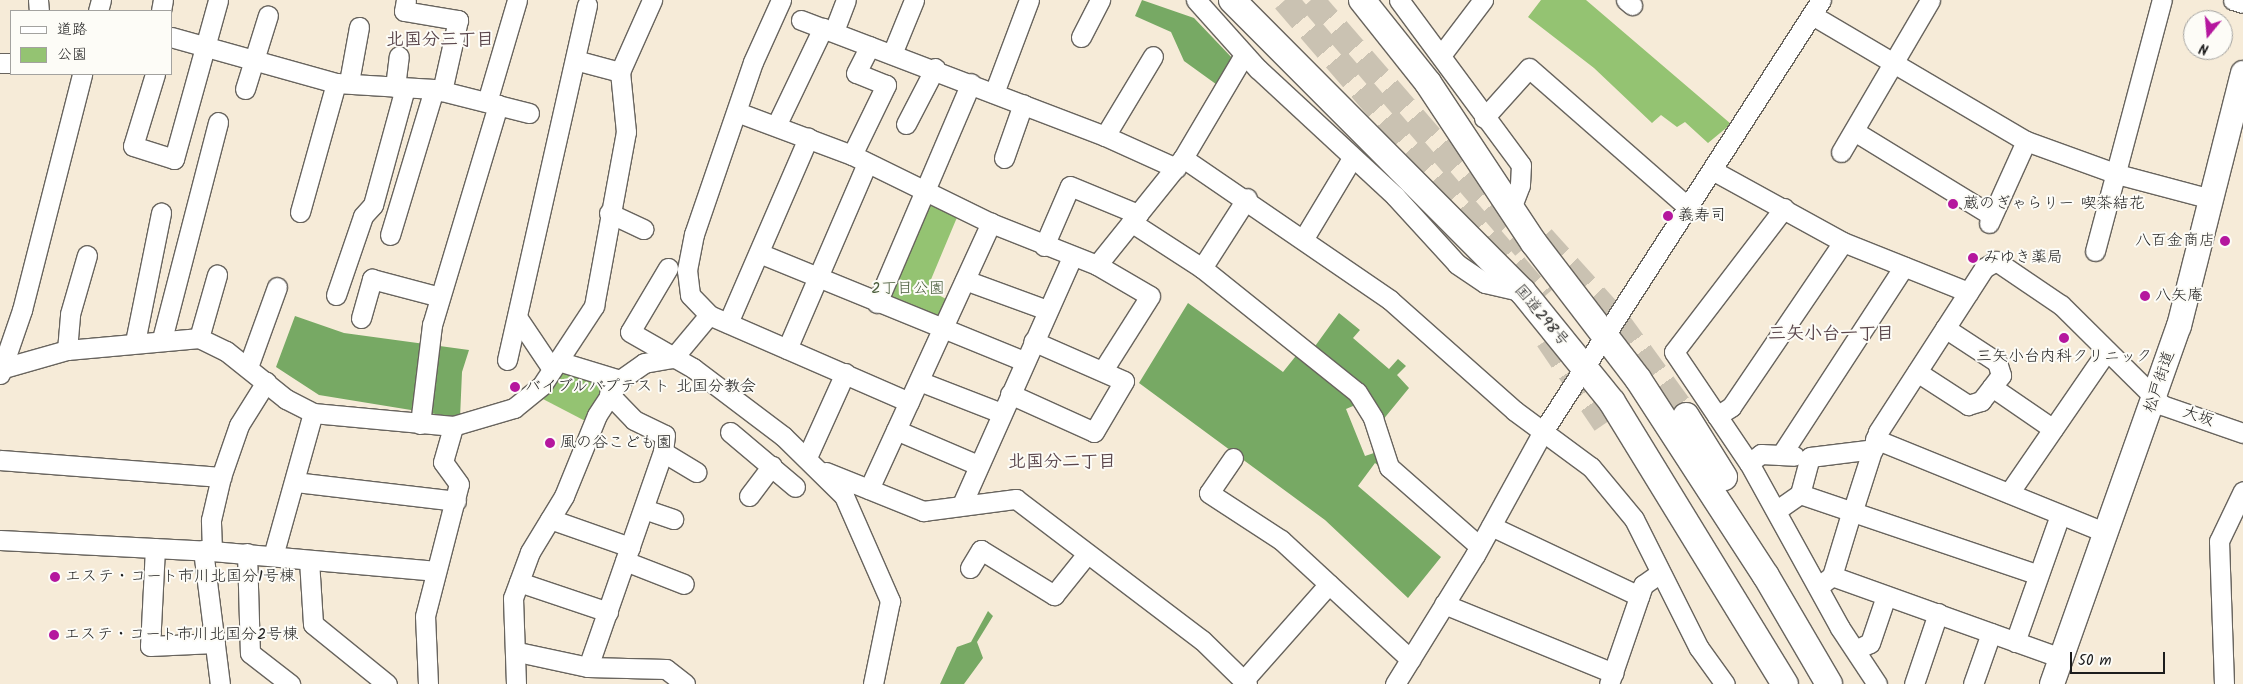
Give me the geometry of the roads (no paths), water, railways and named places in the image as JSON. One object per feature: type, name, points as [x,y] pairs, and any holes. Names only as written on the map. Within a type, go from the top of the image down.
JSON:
[{"type":"highway","name":"国道298号","points":[[1232,0],[1523,292],[1585,369],[1663,479],[1785,684]]},
{"type":"highway","points":[[1362,0],[1428,83],[1512,209],[1607,338],[1697,468],[1829,684]]},
{"type":"highway","points":[[1686,416],[1790,582],[1841,684]]},
{"type":"highway","points":[[1605,423],[1765,684]]},
{"type":"main road","name":"松戸街道","points":[[2052,684],[2179,326],[2243,73]]},
{"type":"street","points":[[154,75],[133,146],[174,159],[208,48],[218,0]]},
{"type":"street","points":[[390,235],[438,90],[458,20],[404,11],[406,0]]},
{"type":"street","points":[[420,424],[427,351],[493,104],[518,0]]},
{"type":"street","points":[[1,370],[67,350],[162,339],[199,338],[248,367],[266,382],[313,412],[453,426],[514,408],[531,396],[555,365],[594,306],[608,213],[626,132],[620,72],[652,0]]},
{"type":"street","points":[[781,0],[752,62],[737,112],[694,234],[687,270],[690,295],[709,315],[909,402]]},
{"type":"street","points":[[776,126],[846,0]]},
{"type":"street","points":[[892,54],[914,0]]},
{"type":"street","points":[[994,93],[1029,0]]},
{"type":"street","points":[[1081,37],[1100,0]]},
{"type":"street","points":[[1196,0],[1244,55],[1352,158],[1395,196],[1457,264],[1491,286],[1523,292]]},
{"type":"street","points":[[1442,54],[1483,0]]},
{"type":"street","points":[[1841,152],[1893,67],[1930,0]]},
{"type":"street","points":[[2095,251],[2162,0]]},
{"type":"street","points":[[2233,0],[2243,3]]},
{"type":"street","points":[[1409,4],[1484,118],[1521,165],[1520,185],[1512,209]]},
{"type":"street","points":[[507,360],[587,5]]},
{"type":"street","points":[[1396,684],[1491,526],[1542,433],[1607,338],[1816,7],[1893,67],[2026,141],[2116,174],[2211,199]]},
{"type":"street","points":[[245,89],[268,15]]},
{"type":"street","points":[[801,20],[935,68],[994,93],[1179,163],[1247,198],[1304,238],[1397,306],[1542,433],[1577,455],[1610,486],[1634,519],[1659,574],[1699,648],[1725,684]]},
{"type":"street","points":[[300,212],[360,27]]},
{"type":"street","points":[[172,36],[253,62],[342,83],[438,90],[529,113]]},
{"type":"street","points":[[787,349],[818,278],[886,85],[856,73],[870,46]]},
{"type":"street","points":[[1097,266],[1179,163],[1244,55]]},
{"type":"street","points":[[336,295],[363,216],[373,205],[400,87],[399,56]]},
{"type":"street","points":[[1105,136],[1152,56]]},
{"type":"street","points":[[574,60],[620,72]]},
{"type":"street","points":[[906,124],[935,68]]},
{"type":"street","points":[[1484,118],[1529,68],[1688,207]]},
{"type":"street","points":[[1,370],[22,310],[82,75]]},
{"type":"street","points":[[877,303],[971,83]]},
{"type":"street","points":[[1004,158],[1023,104]]},
{"type":"street","points":[[737,112],[860,159],[992,223],[1044,246],[1097,266],[1150,296],[1103,370]]},
{"type":"street","points":[[162,339],[218,122]]},
{"type":"street","points":[[1854,131],[1990,219],[2026,141]]},
{"type":"street","points":[[728,323],[808,138]]},
{"type":"street","points":[[1304,238],[1352,158]]},
{"type":"street","points":[[1712,170],[1844,242],[1968,292]]},
{"type":"street","points":[[1044,246],[1070,186],[1134,218],[1202,268],[1357,392],[1373,418],[1389,467],[1479,546]]},
{"type":"street","points":[[1202,268],[1247,198]]},
{"type":"street","points":[[1784,208],[1674,352],[1824,581],[1857,649],[1877,684]]},
{"type":"street","points":[[135,342],[161,213]]},
{"type":"street","points":[[608,213],[643,229]]},
{"type":"street","points":[[870,489],[992,223]]},
{"type":"street","points":[[1717,416],[1731,407],[1844,242]]},
{"type":"street","points":[[759,252],[942,330],[1024,361]]},
{"type":"street","points":[[67,350],[70,314],[87,255]]},
{"type":"street","points":[[964,502],[978,465],[1072,257]]},
{"type":"street","points":[[1824,581],[1853,510],[1875,444],[1917,372],[1968,292],[1990,263],[2006,263],[2061,305],[2154,399]]},
{"type":"street","points":[[1781,455],[1904,266]]},
{"type":"street","points":[[668,268],[630,332],[674,358],[808,455],[823,471],[859,523],[890,601],[873,684]]},
{"type":"street","points":[[199,338],[217,275]]},
{"type":"street","points":[[361,318],[372,279],[440,297]]},
{"type":"street","points":[[965,280],[1047,310]]},
{"type":"street","points":[[248,367],[277,287]]},
{"type":"street","points":[[516,684],[518,652],[513,598],[530,552],[550,519],[615,387],[644,364],[674,358],[709,315]]},
{"type":"street","points":[[517,317],[555,365],[615,387],[634,420],[665,435],[663,452],[588,667]]},
{"type":"street","points":[[1917,372],[1968,405],[1981,401],[2001,375],[1997,362],[1945,328]]},
{"type":"street","points":[[1010,394],[1094,432],[1124,381],[1103,370],[1033,342]]},
{"type":"street","points":[[2009,494],[2106,352]]},
{"type":"street","points":[[808,455],[845,373]]},
{"type":"street","points":[[220,684],[208,550],[211,520],[221,477],[239,425],[266,382]]},
{"type":"street","points":[[919,382],[1001,413]]},
{"type":"street","points":[[1992,387],[2053,429]]},
{"type":"street","name":"大坂","points":[[2154,399],[2243,433]]},
{"type":"street","points":[[273,556],[313,412]]},
{"type":"street","points":[[428,684],[425,616],[434,571],[456,501],[459,484],[443,462],[453,426]]},
{"type":"street","points":[[896,430],[978,465]]},
{"type":"street","points":[[730,432],[795,487]]},
{"type":"street","points":[[750,496],[784,436]]},
{"type":"street","points":[[1749,464],[1762,454],[1810,457],[1875,444],[2107,533]]},
{"type":"street","points":[[663,452],[696,472]]},
{"type":"street","points":[[1777,510],[1800,494],[1810,457]]},
{"type":"street","points":[[1233,458],[1209,493],[1281,540],[1410,659]]},
{"type":"street","points":[[0,460],[221,477]]},
{"type":"street","points":[[823,471],[923,511],[964,502],[1016,499],[1086,554],[1202,640],[1245,682],[1329,584]]},
{"type":"street","points":[[295,482],[456,501]]},
{"type":"street","points":[[2224,684],[2218,541],[2243,491]]},
{"type":"street","points":[[1800,494],[1853,510],[2037,574]]},
{"type":"street","points":[[644,509],[673,519]]},
{"type":"street","points":[[2015,642],[2037,574],[2060,515]]},
{"type":"street","points":[[550,519],[628,554],[684,584]]},
{"type":"street","points":[[1491,526],[1639,596]]},
{"type":"street","points":[[0,540],[208,550],[434,571]]},
{"type":"street","points":[[155,548],[150,646],[215,643]]},
{"type":"street","points":[[970,568],[981,550],[1054,595],[1086,554]]},
{"type":"street","points":[[247,553],[250,653],[290,684]]},
{"type":"street","points":[[309,560],[313,624],[387,684]]},
{"type":"street","points":[[1444,604],[1611,679],[1639,596],[1647,580],[1659,574]]},
{"type":"street","points":[[1824,581],[1886,596],[2062,658]]},
{"type":"street","points":[[519,582],[608,612]]},
{"type":"street","points":[[1857,649],[1870,643],[1886,596]]},
{"type":"street","points":[[1914,684],[1938,613]]},
{"type":"street","points":[[1974,684],[1992,633]]},
{"type":"street","points":[[518,652],[588,667],[666,669],[685,684]]},
{"type":"tunnel","points":[[1285,0],[1542,298]]},
{"type":"tunnel","points":[[1311,0],[1525,247]]},
{"type":"tunnel","points":[[1542,238],[1617,321],[1686,416]]},
{"type":"tunnel","points":[[1548,339],[1605,423]]},
{"type":"place","name":"蔵のぎゃらりー 喫茶結花","points":[[1953,204]]},
{"type":"place","name":"義寿司","points":[[1668,216]]},
{"type":"place","name":"八百金商店","points":[[2225,241]]},
{"type":"place","name":"みゆき薬局","points":[[1973,258]]},
{"type":"place","name":"八矢庵","points":[[2145,296]]},
{"type":"place","name":"三矢小台内科クリニック","points":[[2064,338]]},
{"type":"place","name":"バイブルバプテスト 北国分教会","points":[[515,387]]},
{"type":"place","name":"風の谷こども園","points":[[550,443]]},
{"type":"place","name":"エステ・コート市川北国分1号棟","points":[[55,577]]},
{"type":"place","name":"エステ・コート市川北国分2号棟","points":[[54,635]]},
{"type":"district","name":"北国分三丁目","points":[[440,41]]},
{"type":"district","name":"三矢小台一丁目","points":[[1831,335]]},
{"type":"district","name":"北国分二丁目","points":[[1062,463]]},
{"type":"park label","name":"2丁目公園","points":[[908,289]]}]
